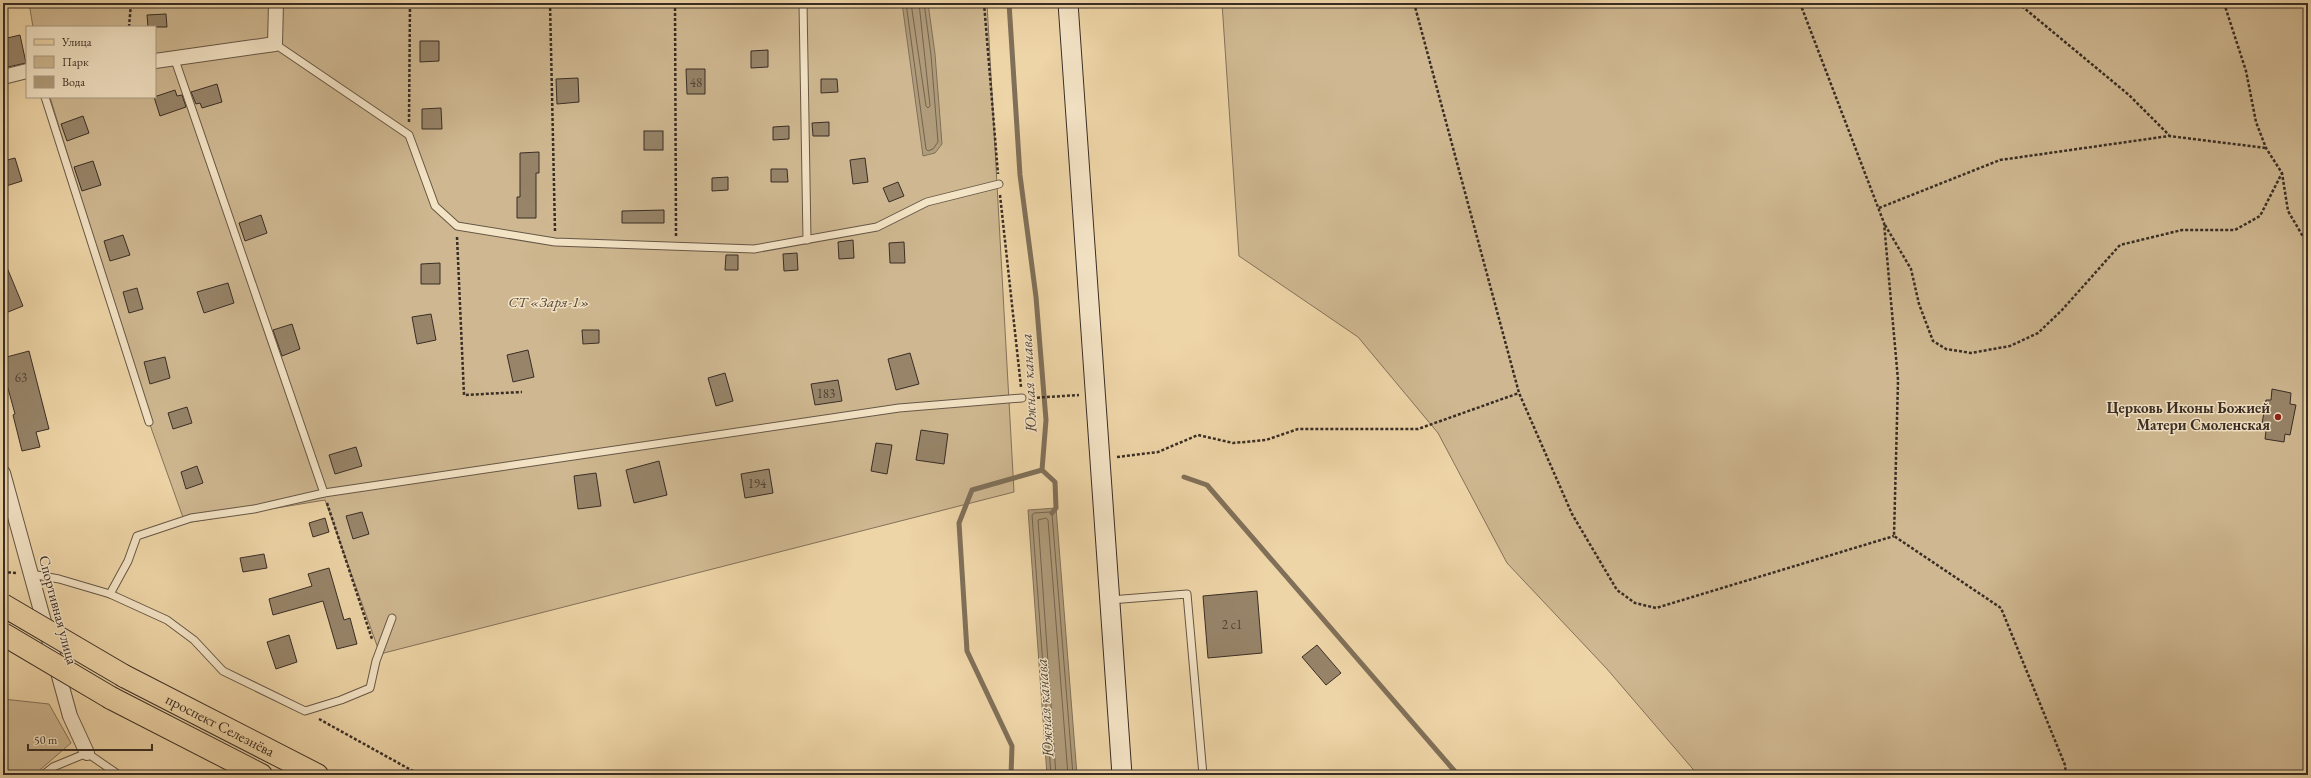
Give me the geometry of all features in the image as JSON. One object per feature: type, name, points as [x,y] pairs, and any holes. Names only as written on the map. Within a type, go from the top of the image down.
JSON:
[{"type":"main road","points":[[1068,3],[1122,775]]},
{"type":"main road","name":"проспект Селезнёва","points":[[3,605],[124,676],[317,775]]},
{"type":"main road","name":"проспект Селезнёва","points":[[3,634],[112,698],[261,775]]},
{"type":"street","points":[[156,61],[175,60],[275,44],[276,3]]},
{"type":"street","points":[[3,77],[26,71]]},
{"type":"street","name":"Спортивная улица","points":[[3,473],[70,716],[88,753]]},
{"type":"lane","points":[[803,3],[807,240]]},
{"type":"lane","points":[[275,44],[409,135],[435,206],[457,226],[555,242],[754,249],[877,227],[927,202],[999,184]]},
{"type":"lane","points":[[175,60],[324,494]]},
{"type":"lane","points":[[45,98],[149,422]]},
{"type":"lane","points":[[110,594],[128,561],[137,536],[191,518],[254,510],[324,494],[899,408],[1022,398]]},
{"type":"lane","points":[[31,574],[59,579],[110,594],[167,620],[194,640],[223,671],[305,711],[342,700],[370,688],[378,656],[392,618]]},
{"type":"lane","points":[[1109,600],[1187,594],[1204,775]]},
{"type":"lane","points":[[43,775],[53,767],[88,753],[119,775]]},
{"type":"path","points":[[129,26],[131,3]]},
{"type":"path","points":[[409,135],[410,3]]},
{"type":"path","points":[[550,3],[555,242]]},
{"type":"path","points":[[675,3],[676,246]]},
{"type":"path","points":[[984,3],[999,184],[1022,398],[1062,396]]},
{"type":"path","points":[[1414,3],[1519,393],[1572,514],[1617,590],[1635,603],[1656,608],[1894,536]]},
{"type":"path","points":[[1800,3],[1884,223],[1911,269],[1919,304],[1933,341],[1946,349],[1971,353],[2010,346],[2038,333],[2062,310],[2120,245],[2182,230],[2235,230],[2260,216],[2282,174]]},
{"type":"path","points":[[2018,3],[2129,95],[2169,136]]},
{"type":"path","points":[[2224,3],[2246,71],[2256,122],[2266,148],[2282,174],[2288,211],[2308,246]]},
{"type":"path","points":[[1879,208],[2000,160],[2169,136],[2266,148]]},
{"type":"path","points":[[1884,223],[1898,380],[1894,536]]},
{"type":"path","points":[[457,226],[464,395],[522,392]]},
{"type":"path","points":[[1114,458],[1158,452],[1198,435],[1234,443],[1266,440],[1298,429],[1418,429],[1519,393]]},
{"type":"path","points":[[324,494],[378,656]]},
{"type":"path","points":[[1894,536],[2001,608],[2064,765],[2066,775]]},
{"type":"path","points":[[305,711],[420,775]]},
{"type":"green space","name":"СТ «Заря-1»","points":[[29,3],[987,3],[1014,492],[380,654],[325,500],[185,523],[149,422],[50,98],[156,98],[156,26],[33,26]]},
{"type":"green space","points":[[1222,3],[2308,3],[2308,775],[1698,775],[1607,669],[1507,563],[1438,433],[1358,337],[1239,256]]},
{"type":"green space","points":[[3,699],[49,704],[71,743],[34,775],[3,775]]},
{"type":"water","points":[[902,3],[928,3],[935,54],[942,144],[935,153],[923,156]]},
{"type":"water","points":[[1056,508],[1077,775],[1047,775],[1028,510]]},
{"type":"building","points":[[166,14],[167,27],[148,26],[147,15]]},
{"type":"building","points":[[20,35],[26,63],[3,68],[3,39]]},
{"type":"building","points":[[420,41],[439,41],[439,61],[420,62]]},
{"type":"building","points":[[768,50],[768,67],[751,68],[751,51]]},
{"type":"building","points":[[686,69],[705,69],[705,94],[687,94]]},
{"type":"building","points":[[578,78],[579,102],[557,104],[556,79]]},
{"type":"building","points":[[821,79],[837,79],[838,92],[821,93]]},
{"type":"building","points":[[217,84],[222,102],[202,108],[200,103],[196,104],[191,92]]},
{"type":"building","points":[[175,90],[177,96],[182,95],[186,107],[160,116],[154,98]]},
{"type":"building","points":[[441,108],[442,129],[422,129],[422,109]]},
{"type":"building","points":[[83,116],[89,133],[67,141],[61,124]]},
{"type":"building","points":[[829,122],[829,136],[813,136],[812,123]]},
{"type":"building","points":[[789,126],[789,139],[773,140],[773,127]]},
{"type":"building","points":[[644,131],[663,131],[663,150],[644,150]]},
{"type":"building","points":[[539,152],[539,173],[536,173],[536,218],[517,218],[517,197],[520,197],[520,153]]},
{"type":"building","points":[[15,158],[22,181],[3,187],[3,161]]},
{"type":"building","points":[[865,158],[868,182],[853,184],[850,160]]},
{"type":"building","points":[[93,161],[101,185],[82,191],[74,167]]},
{"type":"building","points":[[771,169],[787,169],[788,182],[771,182]]},
{"type":"building","points":[[728,177],[728,190],[712,191],[712,178]]},
{"type":"building","points":[[898,182],[904,196],[889,202],[883,188]]},
{"type":"building","points":[[664,210],[664,223],[622,223],[622,211]]},
{"type":"building","points":[[261,215],[267,233],[245,241],[239,223]]},
{"type":"building","points":[[123,235],[130,255],[110,261],[104,241]]},
{"type":"building","points":[[853,240],[854,258],[839,259],[838,242]]},
{"type":"building","points":[[904,242],[905,263],[890,263],[889,243]]},
{"type":"building","points":[[797,253],[798,270],[784,271],[783,254]]},
{"type":"building","points":[[726,255],[738,255],[738,270],[725,270]]},
{"type":"building","points":[[3,258],[23,306],[3,314]]},
{"type":"building","points":[[440,263],[440,284],[421,284],[421,264]]},
{"type":"building","points":[[228,283],[234,303],[204,313],[197,292]]},
{"type":"building","points":[[137,288],[143,309],[129,313],[123,292]]},
{"type":"building","points":[[431,314],[436,340],[417,344],[412,317]]},
{"type":"building","points":[[292,324],[300,349],[282,356],[273,330]]},
{"type":"building","points":[[582,330],[599,330],[599,343],[583,344]]},
{"type":"building","points":[[528,350],[534,377],[513,382],[507,355]]},
{"type":"building","points":[[29,351],[49,429],[36,432],[40,447],[22,451],[13,415],[15,414],[3,370],[3,358]]},
{"type":"building","points":[[910,353],[919,384],[896,390],[888,359]]},
{"type":"building","points":[[165,357],[170,378],[150,384],[144,362]]},
{"type":"building","points":[[725,373],[733,401],[716,406],[708,378]]},
{"type":"building","points":[[838,380],[842,401],[815,405],[811,384]]},
{"type":"building","name":"Церковь Иконы Божией Матери Смоленская","points":[[2272,389],[2291,393],[2290,404],[2296,405],[2290,435],[2285,434],[2284,442],[2265,439],[2266,431],[2261,430],[2266,400],[2271,400]]},
{"type":"building","points":[[187,407],[192,423],[173,429],[168,413]]},
{"type":"building","points":[[921,430],[948,434],[944,464],[916,460]]},
{"type":"building","points":[[876,443],[892,445],[887,474],[871,471]]},
{"type":"building","points":[[356,447],[362,466],[335,474],[329,455]]},
{"type":"building","points":[[659,461],[667,495],[634,503],[626,470]]},
{"type":"building","points":[[197,466],[203,483],[186,489],[181,472]]},
{"type":"building","points":[[769,469],[773,493],[745,498],[741,474]]},
{"type":"building","points":[[596,473],[601,506],[578,509],[574,476]]},
{"type":"building","points":[[362,512],[369,534],[353,539],[346,516]]},
{"type":"building","points":[[325,518],[329,532],[313,537],[309,523]]},
{"type":"building","points":[[264,554],[267,568],[243,572],[240,558]]},
{"type":"building","points":[[329,568],[344,620],[350,618],[357,644],[337,649],[323,601],[273,615],[269,599],[312,586],[308,574]]},
{"type":"building","points":[[1257,591],[1262,653],[1208,658],[1203,596]]},
{"type":"building","points":[[289,635],[297,662],[276,669],[267,642]]},
{"type":"building","points":[[1317,645],[1341,673],[1326,685],[1302,657]]},
{"type":"waterway","name":"Южная канава","points":[[1009,3],[1020,175],[1036,297],[1046,420],[1042,470],[1055,482],[1056,508],[1052,513]]},
{"type":"waterway","points":[[1011,775],[1012,746],[967,651],[959,523],[972,490],[1042,470]]},
{"type":"waterway","points":[[1184,477],[1207,485],[1458,775]]},
{"type":"place","name":"Церковь Иконы Божией Матери Смоленская","points":[[2278,417]]}]
